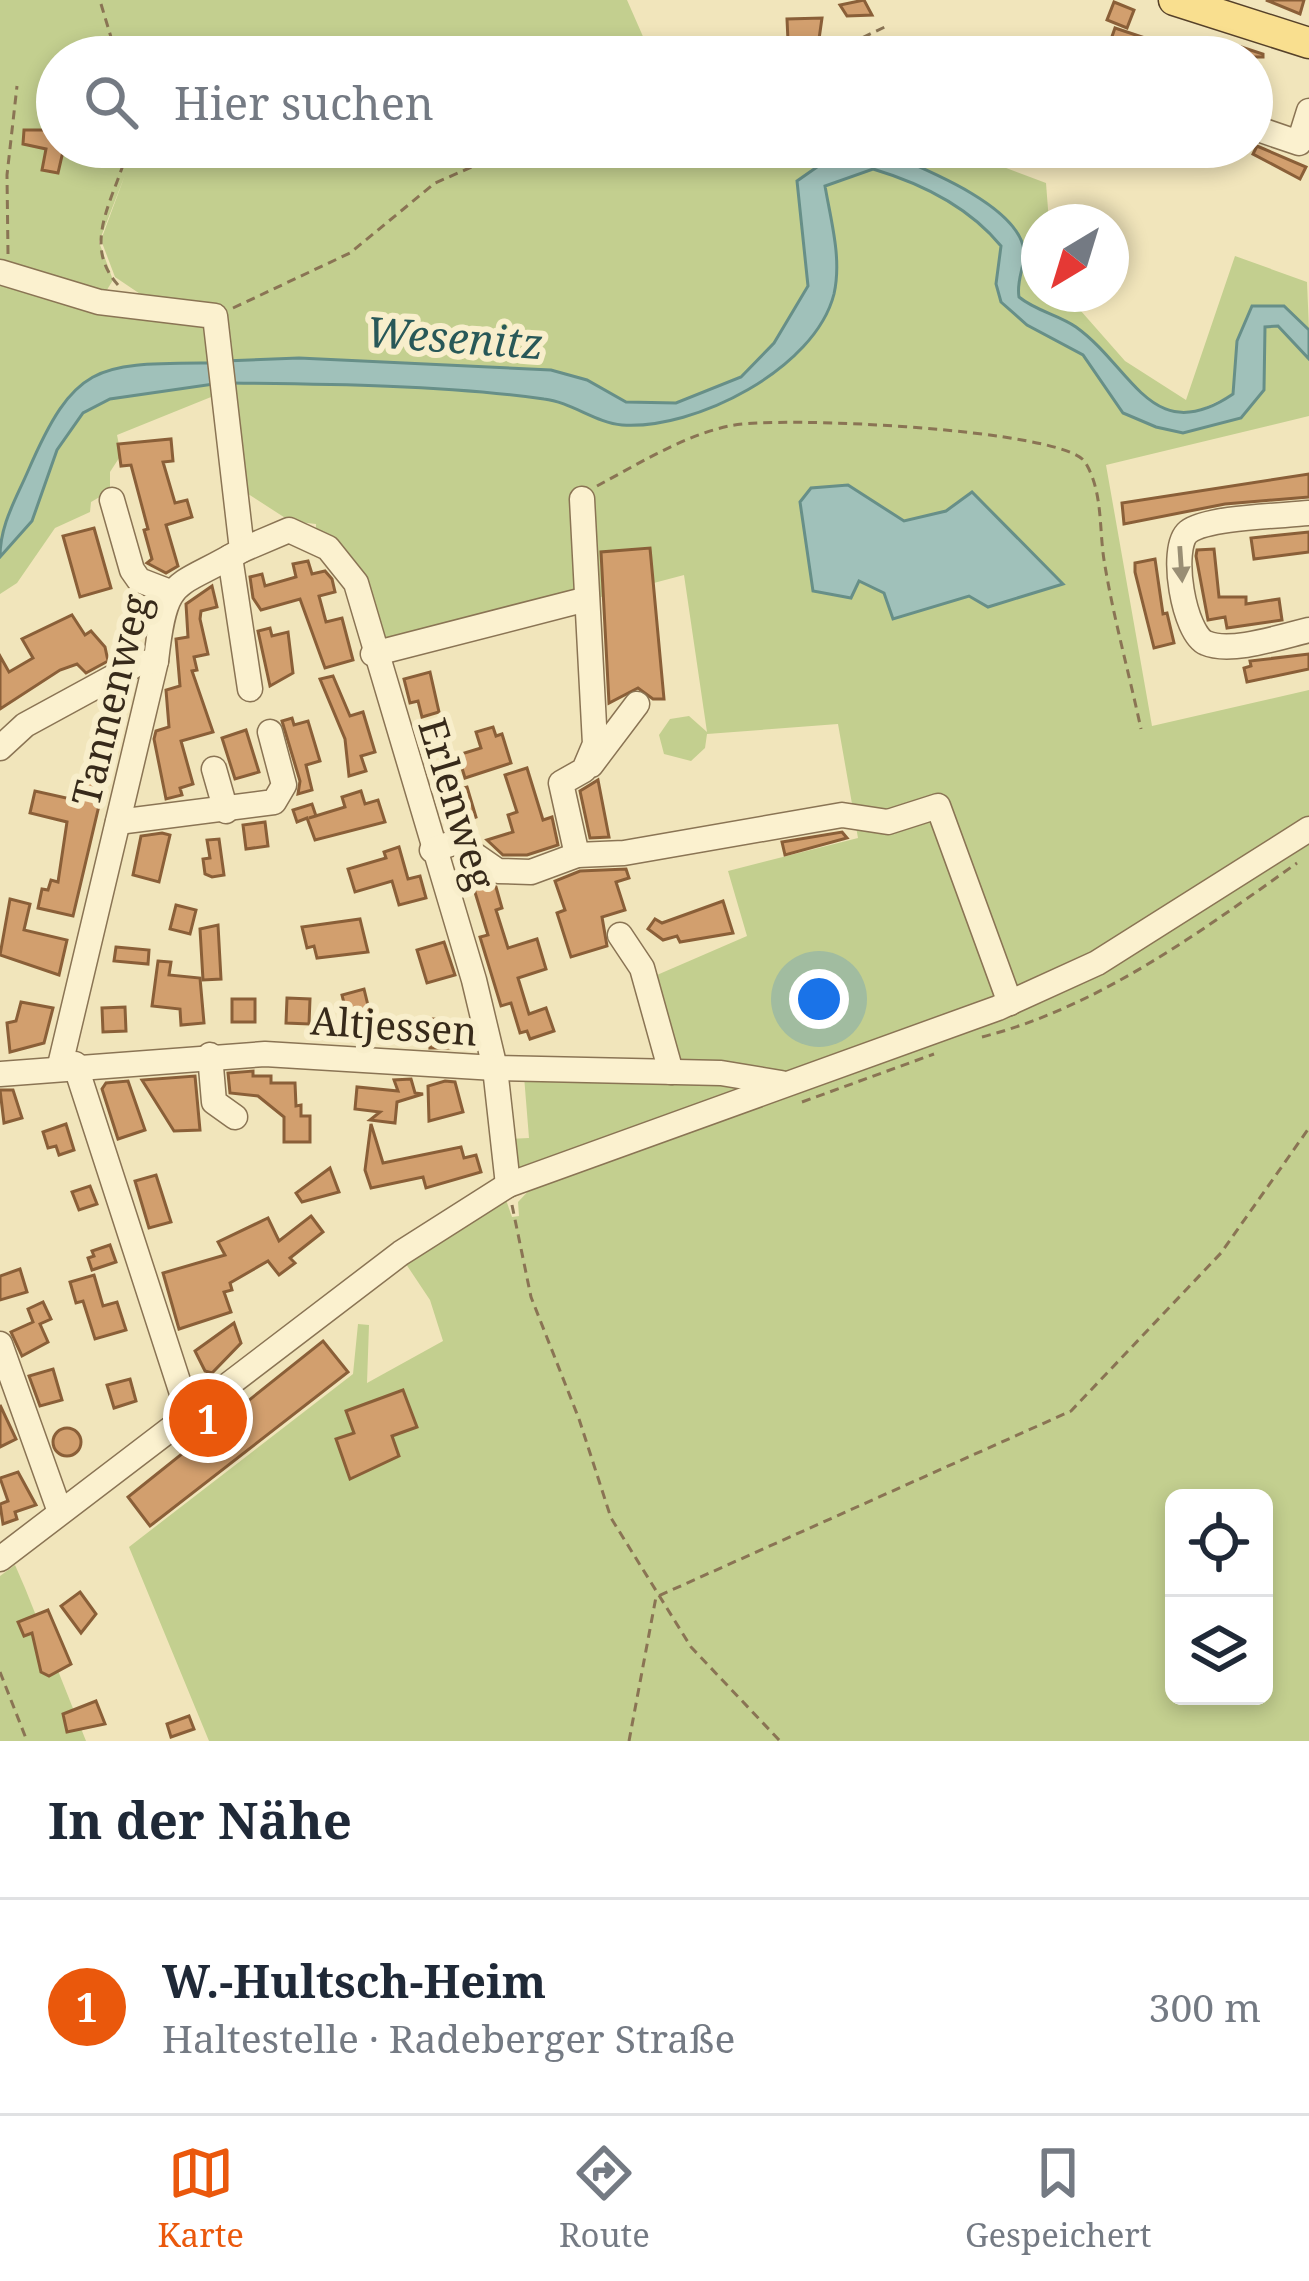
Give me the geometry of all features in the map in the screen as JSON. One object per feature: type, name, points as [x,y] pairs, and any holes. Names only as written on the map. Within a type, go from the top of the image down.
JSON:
[{"type":"main road","points":[[1174,0],[1309,43]]},
{"type":"street","points":[[1273,135],[1299,143],[1309,111]]},
{"type":"street","points":[[4,273],[99,302],[215,316],[220,386],[240,503],[236,553],[250,689]]},
{"type":"street","points":[[112,500],[132,570],[139,580],[170,592]]},
{"type":"street","points":[[582,500],[595,744],[584,770]]},
{"type":"street","name":"Erlenweg","points":[[240,503],[328,548],[349,570],[474,980],[495,1068],[508,1185]]},
{"type":"street","points":[[1309,513],[1200,525],[1183,538],[1177,556],[1190,627],[1204,642],[1220,646],[1309,630]]},
{"type":"street","points":[[236,553],[290,530]]},
{"type":"street","name":"Tannenweg","points":[[68,1065],[170,592],[184,578],[236,553]]},
{"type":"street","points":[[373,655],[586,599]]},
{"type":"street","points":[[0,748],[25,725],[137,664],[157,661]]},
{"type":"street","points":[[577,855],[550,783],[584,770],[637,704]]},
{"type":"street","points":[[118,822],[283,807],[284,784],[270,732]]},
{"type":"street","points":[[214,769],[226,811]]},
{"type":"street","points":[[432,850],[456,842],[466,844],[486,866],[531,872],[577,855],[624,854],[842,814],[888,822],[938,806],[1010,1003]]},
{"type":"street","points":[[0,1559],[432,1231],[508,1185],[1010,1003],[1097,962],[1309,829]]},
{"type":"street","points":[[620,935],[641,968],[671,1072]]},
{"type":"street","points":[[210,1055],[214,1102],[236,1117]]},
{"type":"street","name":"Altjessen","points":[[0,1074],[210,1055],[671,1072],[783,1083]]},
{"type":"street","points":[[68,1065],[189,1415]]},
{"type":"street","points":[[0,1344],[60,1512]]},
{"type":"path","points":[[101,4],[111,36]]},
{"type":"path","points":[[866,36],[889,25]]},
{"type":"path","points":[[4,273],[7,176],[17,86]]},
{"type":"path","points":[[122,168],[99,242],[106,268],[123,290]]},
{"type":"path","points":[[215,316],[350,253],[435,183],[470,168]]},
{"type":"path","points":[[582,500],[656,455],[727,426],[790,418],[1030,439],[1070,449],[1084,459],[1096,489],[1104,561],[1141,729]]},
{"type":"path","points":[[656,1597],[1070,1411],[1221,1253],[1309,1128]]},
{"type":"path","points":[[508,1185],[531,1297],[580,1419],[611,1519],[691,1647],[780,1741]]},
{"type":"path","points":[[629,1741],[656,1597]]},
{"type":"path","points":[[0,1672],[27,1741]]},
{"type":"green space","points":[[0,0],[627,0],[643,36],[36,36],[36,168],[813,168],[832,238],[825,186],[852,173],[886,171],[922,185],[959,209],[1001,246],[996,284],[1001,302],[1027,325],[1083,355],[1123,414],[1183,433],[1241,418],[1264,390],[1265,327],[1278,325],[1309,359],[1309,416],[1106,465],[1152,726],[1309,690],[1309,820],[1097,953],[1021,988],[1005,979],[997,984],[1002,996],[782,1076],[682,1065],[650,978],[747,936],[728,871],[858,838],[838,724],[707,734],[705,748],[691,761],[664,754],[659,735],[670,719],[689,716],[707,732],[684,575],[374,657],[358,595],[342,566],[289,530],[316,530],[316,524],[290,521],[245,492],[226,388],[215,387],[216,395],[117,435],[121,455],[110,472],[110,491],[91,502],[90,512],[55,528],[17,583],[0,594],[0,278],[98,309],[150,314],[155,304],[115,277],[101,240],[125,175],[99,242],[113,280],[102,298],[0,265]],"holes":[[[849,485],[904,521],[946,511],[972,493],[1062,583],[989,607],[969,596],[894,619],[884,593],[858,581],[851,598],[813,591],[800,502],[811,488]]]},
{"type":"green space","points":[[921,168],[1006,168],[1046,183],[1048,204],[1021,204],[1021,242],[1004,217],[962,187]]},
{"type":"green space","points":[[1235,256],[1307,282],[1309,330],[1284,306],[1237,341],[1233,394],[1193,413],[1170,413],[1141,396],[1112,359],[1042,312],[1082,312],[1125,361],[1186,400]]},
{"type":"green space","points":[[1309,839],[1309,1741],[209,1741],[129,1547],[353,1374],[358,1324],[369,1325],[367,1383],[443,1341],[430,1300],[404,1261],[505,1197],[512,1217],[519,1216],[518,1202],[536,1183],[1000,1017]]},
{"type":"green space","points":[[524,1076],[687,1078],[746,1087],[518,1169],[507,1139],[529,1138]]},
{"type":"green space","points":[[15,1565],[86,1741],[0,1741],[0,1576]]},
{"type":"water","points":[[816,168],[921,168],[984,201],[1018,233],[1021,312],[1046,312],[1076,327],[1163,408],[1205,409],[1233,394],[1237,341],[1252,306],[1284,306],[1309,330],[1309,359],[1278,326],[1265,327],[1264,390],[1241,418],[1183,433],[1123,413],[1083,355],[1027,325],[1001,302],[996,284],[1001,246],[988,232],[943,198],[873,169],[825,186],[835,240],[836,281],[822,321],[803,347],[748,390],[683,417],[622,425],[554,401],[506,394],[226,383],[225,361],[299,358],[551,370],[587,380],[626,402],[676,403],[741,377],[774,343],[808,286],[797,181]]},
{"type":"water","points":[[213,363],[214,384],[110,399],[83,413],[57,450],[32,521],[0,557],[5,524],[28,471],[61,407],[77,388],[117,368]]},
{"type":"water","points":[[848,485],[904,521],[946,511],[972,492],[1063,584],[988,607],[969,596],[893,619],[884,593],[859,581],[851,598],[813,591],[800,502],[811,488]]},
{"type":"building","points":[[864,0],[872,15],[847,16],[840,5]]},
{"type":"building","points":[[1266,0],[1304,0],[1300,14]]},
{"type":"building","points":[[1114,2],[1134,10],[1127,28],[1107,20]]},
{"type":"building","points":[[822,18],[819,36],[788,36],[787,19]]},
{"type":"building","points":[[1115,28],[1139,36],[1112,36]]},
{"type":"building","points":[[24,130],[36,130],[36,147],[23,144]]},
{"type":"building","points":[[1273,153],[1306,167],[1300,179],[1273,165]]},
{"type":"building","points":[[171,439],[173,461],[163,462],[175,503],[187,500],[192,517],[166,525],[178,566],[166,573],[147,563],[152,559],[144,530],[148,529],[131,465],[121,466],[118,444]]},
{"type":"building","points":[[1309,474],[1309,497],[1225,504],[1124,524],[1122,503]]},
{"type":"building","points":[[94,528],[111,588],[80,597],[63,536]]},
{"type":"building","points":[[1309,532],[1309,552],[1254,559],[1251,538]]},
{"type":"building","points":[[650,548],[664,699],[653,699],[638,688],[609,703],[601,552]]},
{"type":"building","points":[[1214,549],[1219,597],[1246,597],[1246,604],[1279,599],[1282,620],[1227,628],[1225,617],[1208,620],[1196,556],[1197,550]]},
{"type":"building","points":[[1155,559],[1163,614],[1167,613],[1174,643],[1154,648],[1135,563]]},
{"type":"building","points":[[308,561],[312,574],[325,571],[332,579],[335,592],[319,596],[326,622],[342,618],[353,660],[325,668],[300,599],[261,610],[253,598],[250,577],[262,574],[265,586],[296,577],[293,564]]},
{"type":"building","points":[[212,586],[217,607],[201,611],[200,619],[208,654],[194,657],[197,670],[192,671],[213,732],[181,741],[193,784],[180,788],[182,795],[166,799],[154,739],[156,731],[169,727],[166,690],[180,686],[176,639],[188,637],[186,604]]},
{"type":"building","points":[[72,615],[85,635],[91,631],[105,647],[108,661],[86,673],[77,664],[60,670],[0,709],[0,656],[9,672],[33,658],[22,639]]},
{"type":"building","points":[[270,628],[272,636],[288,632],[293,673],[270,686],[258,631]]},
{"type":"building","points":[[1309,654],[1309,669],[1247,682],[1244,668],[1251,666],[1250,661]]},
{"type":"building","points":[[430,672],[439,712],[422,717],[418,701],[410,703],[404,679]]},
{"type":"building","points":[[333,676],[350,716],[363,712],[375,752],[361,756],[366,771],[349,776],[345,739],[320,679]]},
{"type":"building","points":[[292,718],[294,725],[308,721],[320,761],[306,765],[312,790],[298,794],[300,781],[282,721]]},
{"type":"building","points":[[94,724],[117,729],[73,916],[38,908],[42,889],[48,890],[51,880],[58,882],[67,822],[30,813],[35,791],[75,800],[78,785],[85,786]]},
{"type":"building","points":[[493,727],[496,736],[502,734],[511,763],[465,778],[458,755],[481,748],[476,732]]},
{"type":"building","points":[[246,730],[259,772],[235,779],[222,738]]},
{"type":"building","points":[[527,768],[543,820],[552,817],[558,845],[527,855],[503,855],[487,840],[513,832],[508,815],[517,812],[505,775]]},
{"type":"building","points":[[598,780],[609,837],[590,838],[580,791]]},
{"type":"building","points":[[467,787],[476,817],[455,824],[446,793]]},
{"type":"building","points":[[361,791],[365,804],[378,800],[385,822],[315,840],[307,818],[297,822],[293,810],[312,804],[316,816],[345,807],[342,797]]},
{"type":"building","points":[[265,822],[268,846],[246,849],[243,825]]},
{"type":"building","points":[[842,832],[847,838],[785,855],[782,842]]},
{"type":"building","points":[[170,835],[159,882],[133,875],[141,836]]},
{"type":"building","points":[[219,839],[224,875],[212,877],[205,874],[203,859],[210,858],[207,840]]},
{"type":"building","points":[[399,847],[408,879],[420,876],[426,898],[399,905],[392,881],[355,892],[348,869],[386,858],[384,852]]},
{"type":"building","points":[[626,869],[629,878],[616,882],[625,910],[602,917],[607,946],[571,957],[557,913],[565,910],[555,881],[580,871]]},
{"type":"building","points":[[488,884],[496,887],[502,908],[496,910],[508,948],[537,939],[546,969],[518,978],[529,1014],[546,1008],[554,1031],[530,1039],[527,1031],[520,1033],[511,1003],[501,1006],[480,937],[488,935],[474,889]]},
{"type":"building","points":[[10,899],[30,904],[24,930],[67,940],[59,975],[0,955]]},
{"type":"building","points":[[723,901],[733,933],[680,942],[677,936],[663,940],[648,929],[655,919],[662,923]]},
{"type":"building","points":[[176,905],[196,910],[190,934],[170,929]]},
{"type":"building","points":[[360,919],[368,952],[317,958],[314,946],[307,948],[302,927]]},
{"type":"building","points":[[218,925],[221,979],[203,980],[200,929]]},
{"type":"building","points":[[444,942],[455,975],[427,983],[417,950]]},
{"type":"building","points":[[116,947],[149,950],[148,964],[114,961]]},
{"type":"building","points":[[158,961],[171,962],[169,975],[200,978],[204,1023],[181,1025],[180,1009],[152,1006]]},
{"type":"building","points":[[364,989],[374,1030],[352,1035],[342,995]]},
{"type":"building","points":[[287,998],[310,999],[309,1024],[286,1023]]},
{"type":"building","points":[[232,999],[255,999],[255,1022],[232,1022]]},
{"type":"building","points":[[21,1002],[53,1008],[44,1043],[10,1052],[7,1023],[16,1021]]},
{"type":"building","points":[[125,1007],[126,1031],[103,1032],[102,1008]]},
{"type":"building","points":[[433,1019],[467,1022],[468,1048],[430,1048]]},
{"type":"building","points":[[253,1071],[253,1076],[271,1076],[271,1083],[295,1083],[296,1106],[301,1105],[301,1116],[310,1116],[310,1142],[284,1142],[284,1117],[258,1096],[230,1093],[228,1073]]},
{"type":"building","points":[[195,1076],[200,1130],[174,1131],[142,1080]]},
{"type":"building","points":[[411,1079],[415,1093],[423,1094],[397,1102],[395,1123],[370,1120],[380,1112],[355,1109],[357,1087],[398,1091],[394,1080]]},
{"type":"building","points":[[128,1081],[145,1130],[118,1139],[102,1089],[106,1083]]},
{"type":"building","points":[[455,1082],[463,1112],[429,1121],[428,1086]]},
{"type":"building","points":[[0,1090],[13,1090],[22,1118],[4,1123]]},
{"type":"building","points":[[66,1124],[74,1150],[59,1155],[56,1146],[48,1148],[43,1132]]},
{"type":"building","points":[[371,1124],[383,1163],[461,1147],[464,1158],[476,1155],[481,1172],[426,1188],[423,1177],[371,1188],[365,1170]]},
{"type":"building","points":[[330,1168],[339,1192],[302,1202],[296,1193]]},
{"type":"building","points":[[156,1175],[171,1222],[149,1228],[135,1181]]},
{"type":"building","points":[[90,1186],[97,1204],[79,1210],[72,1192]]},
{"type":"building","points":[[311,1216],[323,1232],[290,1258],[295,1263],[279,1275],[268,1261],[230,1283],[232,1290],[224,1292],[231,1312],[179,1329],[163,1273],[225,1255],[218,1242],[268,1218],[279,1241]]},
{"type":"building","points":[[110,1245],[116,1262],[92,1270],[88,1258],[94,1256],[92,1251]]},
{"type":"building","points":[[20,1269],[27,1292],[0,1300],[0,1276]]},
{"type":"building","points":[[94,1275],[103,1306],[117,1302],[126,1330],[95,1339],[83,1301],[76,1303],[70,1282]]},
{"type":"building","points":[[43,1302],[51,1319],[40,1324],[48,1342],[22,1356],[11,1332],[33,1322],[28,1309]]},
{"type":"building","points":[[234,1323],[241,1343],[212,1373],[205,1371],[195,1351]]},
{"type":"building","points":[[323,1341],[348,1372],[150,1526],[128,1497]]},
{"type":"building","points":[[53,1369],[62,1400],[40,1406],[29,1376]]},
{"type":"building","points":[[130,1379],[136,1401],[114,1408],[107,1385]]},
{"type":"building","points":[[403,1390],[417,1427],[392,1436],[399,1456],[350,1479],[336,1439],[354,1433],[346,1411]]},
{"type":"building","points":[[0,1405],[16,1439],[0,1447]]},
{"type":"building","points":[[67,1428],[77,1432],[81,1442],[77,1452],[67,1456],[57,1452],[53,1442],[57,1432]]},
{"type":"building","points":[[18,1472],[36,1505],[15,1512],[17,1519],[3,1524],[0,1504],[8,1501],[0,1478]]},
{"type":"building","points":[[80,1592],[96,1614],[81,1633],[61,1606]]},
{"type":"building","points":[[48,1610],[71,1664],[49,1676],[41,1672],[32,1633],[24,1636],[18,1622]]},
{"type":"building","points":[[96,1701],[105,1724],[67,1732],[63,1714]]},
{"type":"building","points":[[189,1716],[194,1729],[171,1737],[167,1724]]},
{"type":"place","name":"W.-Hultsch-Heim","points":[[208,1418]]},
{"type":"water label","name":"Wesenitz","points":[[455,338]]}]
